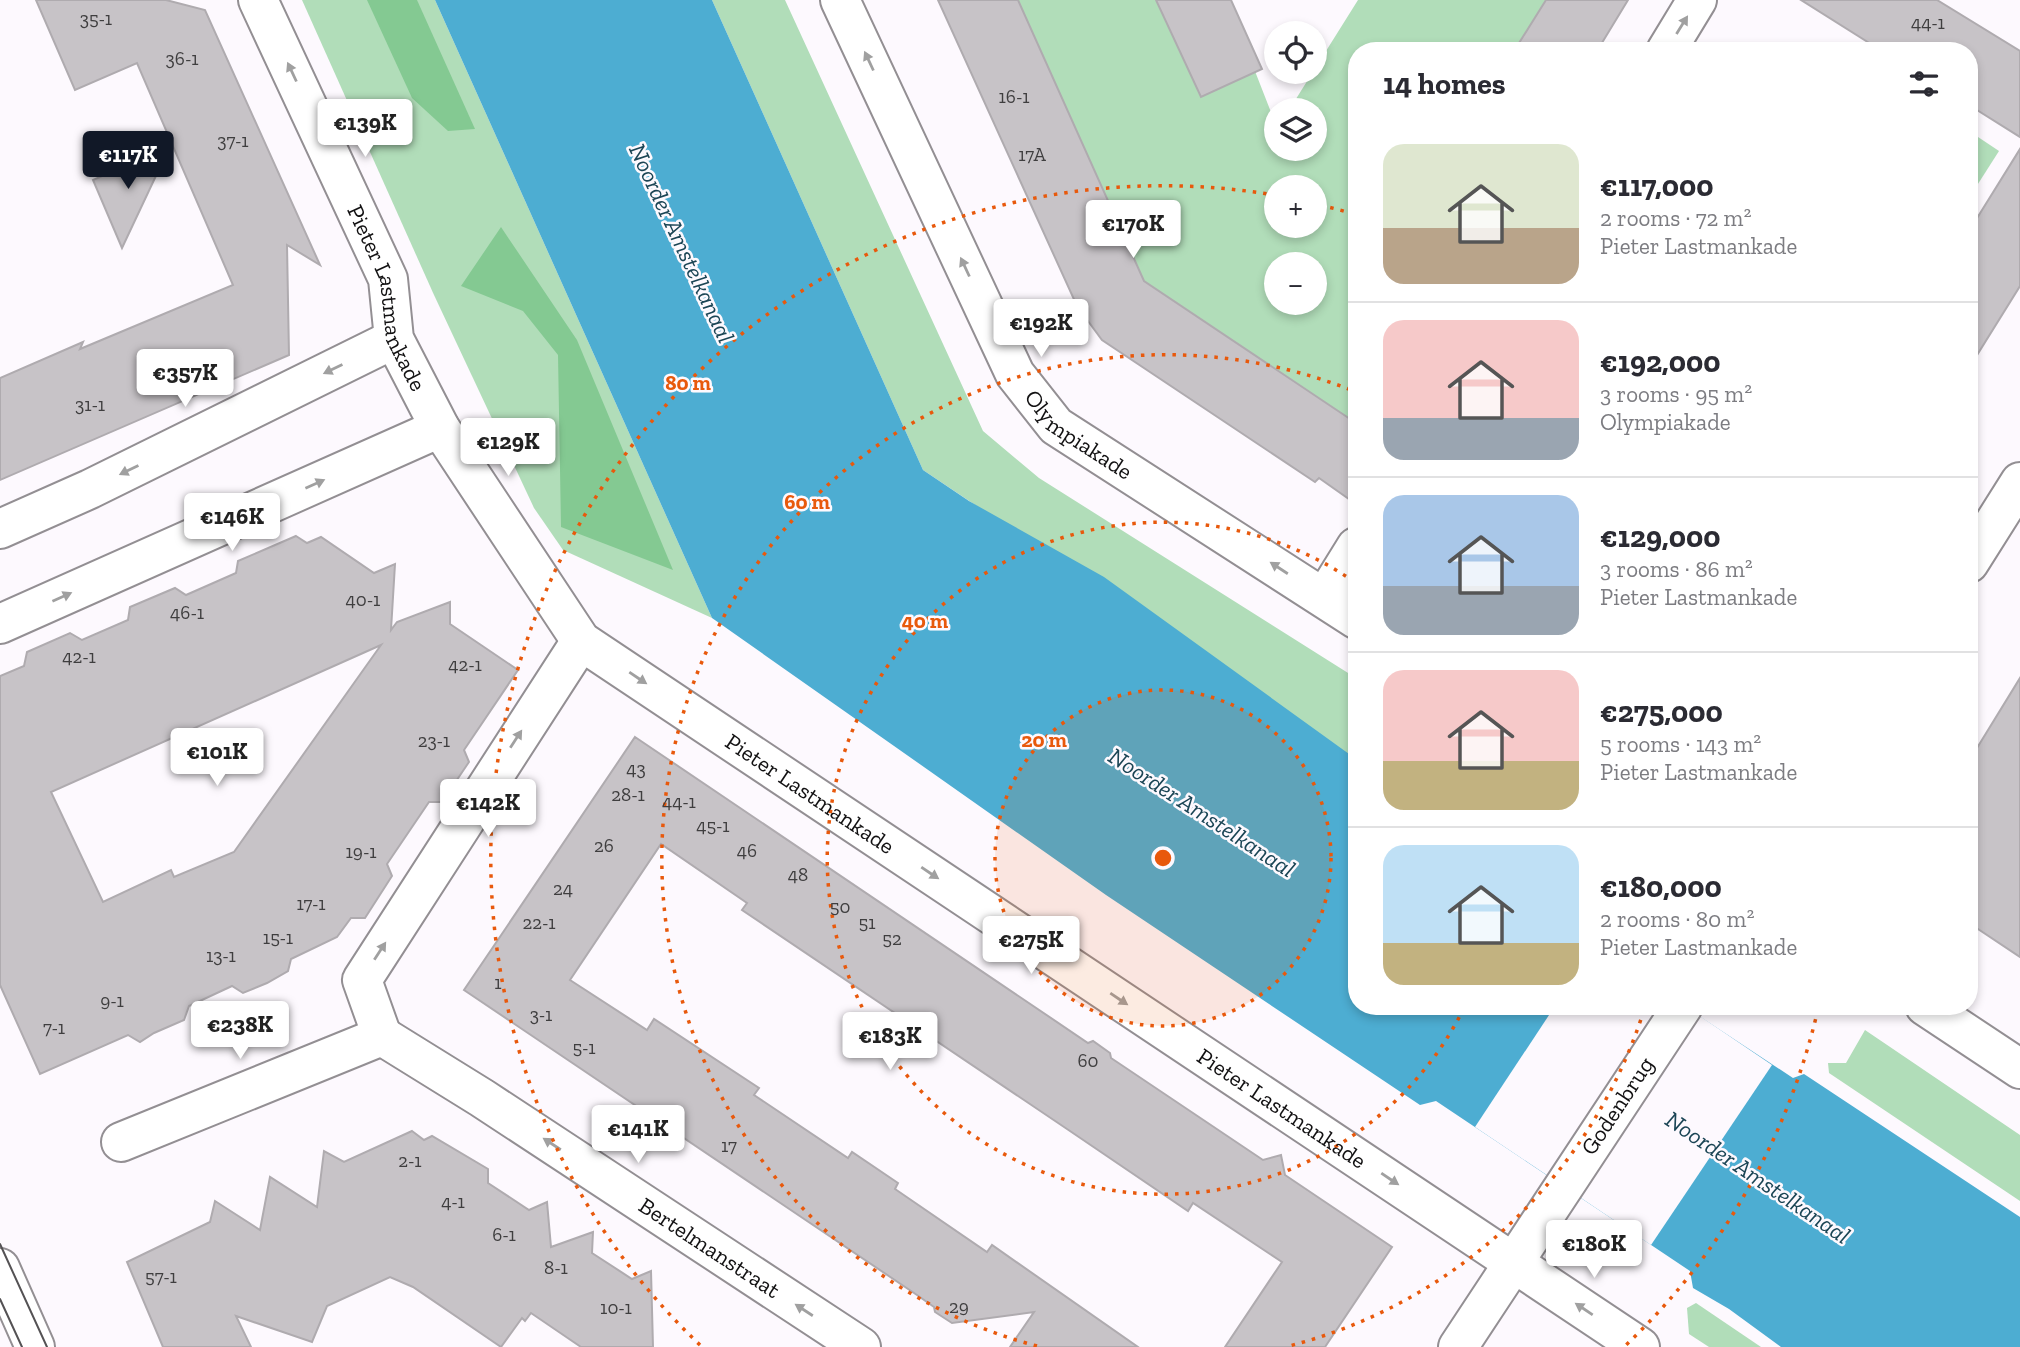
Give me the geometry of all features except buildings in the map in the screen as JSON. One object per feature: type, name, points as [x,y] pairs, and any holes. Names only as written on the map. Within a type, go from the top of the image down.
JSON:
[{"type":"street","name":"Pieter Lastmankade","points":[[258,0],[388,279],[394,339],[440,428],[582,641],[1640,1347]]},
{"type":"street","name":"Olympiakade","points":[[840,0],[1015,374],[1056,426],[1348,613]]},
{"type":"street","points":[[1671,42],[1697,0]]},
{"type":"street","points":[[0,529],[90,489],[394,339]]},
{"type":"street","points":[[0,624],[440,428]]},
{"type":"street","points":[[1978,549],[2020,482]]},
{"type":"street","points":[[1325,597],[1348,560]]},
{"type":"street","points":[[121,1142],[382,1035],[362,980],[582,641]]},
{"type":"street","name":"Godenbrug","points":[[1458,1347],[1677,1015]]},
{"type":"street","points":[[1939,1015],[2020,1069]]},
{"type":"street","name":"Bertelmanstraat","points":[[382,1035],[861,1347]]},
{"type":"street","points":[[0,1268],[36,1347]]},
{"type":"green space","points":[[302,0],[435,0],[712,618],[563,550],[534,508],[434,295]]},
{"type":"green space","points":[[367,0],[417,0],[475,129],[448,131],[412,98]]},
{"type":"green space","points":[[712,0],[785,0],[983,431],[1039,478],[1348,673],[1348,755],[923,470]]},
{"type":"green space","points":[[996,0],[1173,0],[1251,61],[1265,98],[1264,161],[1327,161],[1327,98],[1297,98],[1305,84],[1327,84],[1327,49],[1358,0],[1616,0],[1590,42],[1348,42],[1348,427],[1330,457],[1127,293]]},
{"type":"green space","points":[[1978,137],[1999,151],[1978,184]]},
{"type":"green space","points":[[501,227],[577,340],[673,570],[561,527],[558,355],[523,311],[461,286]]},
{"type":"green space","points":[[1865,1030],[2020,1135],[2020,1201],[1829,1073],[1828,1063],[1846,1063]]},
{"type":"green space","points":[[1696,1303],[1761,1347],[1709,1347],[1689,1334],[1687,1308]]},
{"type":"water","name":"Noorder Amstelkanaal","points":[[435,0],[712,0],[923,470],[969,501],[1104,577],[1348,753],[1348,1015],[1698,1015],[1793,1078],[1804,1074],[2020,1217],[2020,1347],[1781,1347],[1729,1309],[1693,1288],[1690,1271],[1436,1101],[1420,1105],[1106,895],[712,618]]},
{"type":"pier","points":[[1549,1015],[1698,1015],[1772,1065],[1651,1245],[1475,1127]]},
{"type":"tram line","points":[[0,1244],[47,1347]]},
{"type":"tram line","points":[[0,1299],[22,1347]]}]
